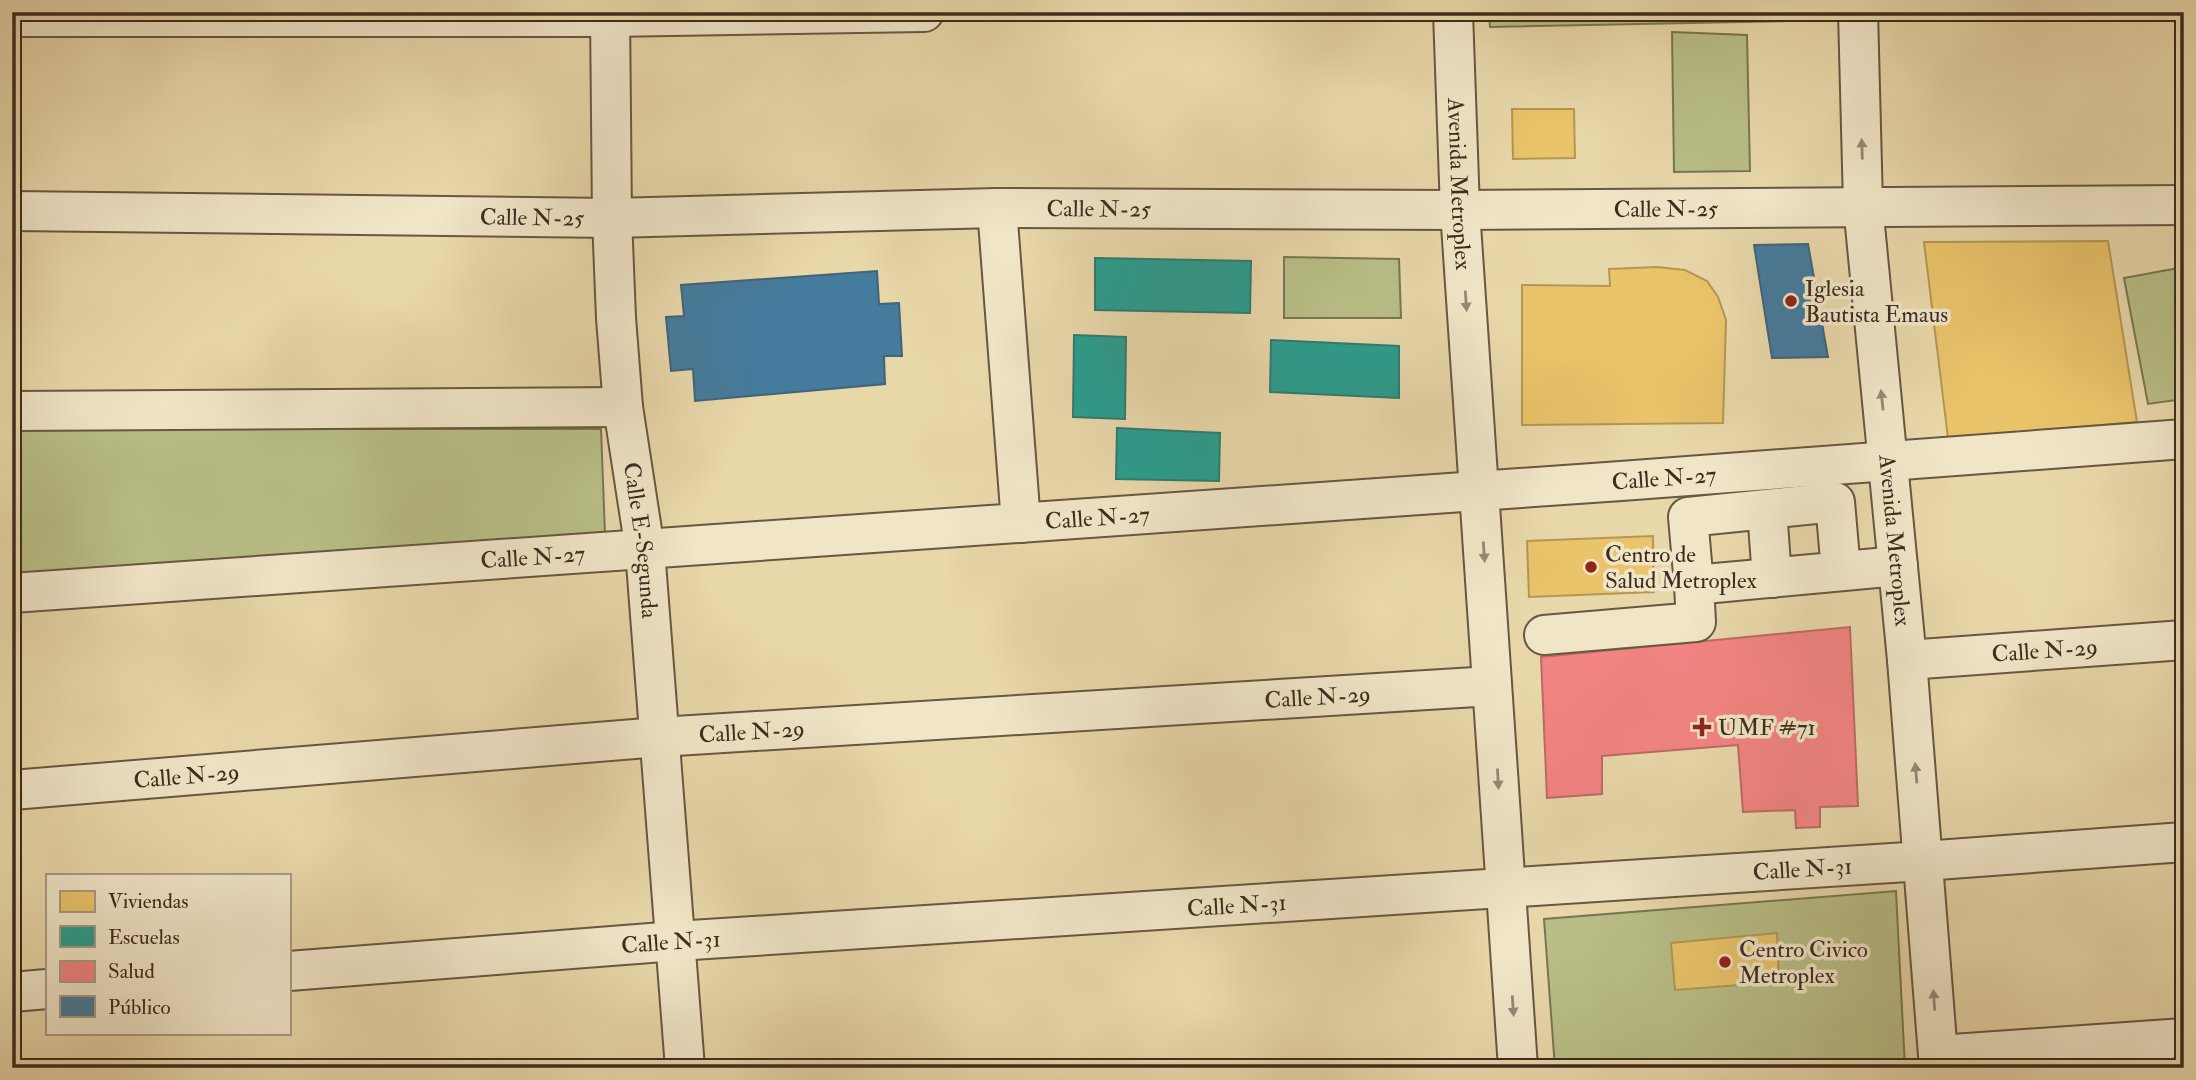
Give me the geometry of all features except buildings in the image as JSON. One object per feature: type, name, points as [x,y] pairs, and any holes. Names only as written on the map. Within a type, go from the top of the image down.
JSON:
[{"type":"street","points":[[12,17],[924,12]]},
{"type":"street","name":"Avenida Metroplex","points":[[1453,12],[1460,210],[1518,1068]]},
{"type":"street","name":"Avenida Metroplex","points":[[1858,12],[1863,205],[1907,660],[1938,1062]]},
{"type":"street","name":"Calle E-Segunda","points":[[610,14],[612,218],[623,407],[645,550],[685,1068]]},
{"type":"street","name":"Calle N-25","points":[[12,211],[612,218],[997,208],[1460,210],[1863,205],[2184,205]]},
{"type":"street","points":[[997,208],[1021,523]]},
{"type":"street","points":[[12,411],[623,407]]},
{"type":"street","name":"Calle N-27","points":[[12,593],[2184,439]]},
{"type":"street","points":[[1545,635],[1696,622],[1688,517],[1835,502],[1841,571]]},
{"type":"street","points":[[1766,510],[1772,578]]},
{"type":"street","points":[[1694,585],[1898,566]]},
{"type":"street","name":"Calle N-29","points":[[1907,660],[2184,640]]},
{"type":"street","name":"Calle N-29","points":[[12,790],[659,737],[1492,686]]},
{"type":"street","name":"Calle N-31","points":[[290,971],[676,941],[2184,842]]},
{"type":"street","points":[[12,992],[46,989]]},
{"type":"street","points":[[1938,1062],[2184,1038]]},
{"type":"green space","points":[[1489,12],[1840,12],[1840,20],[1490,27]]},
{"type":"green space","points":[[1672,32],[1747,35],[1750,171],[1674,172]]},
{"type":"green space","points":[[1284,257],[1399,259],[1401,318],[1284,318]]},
{"type":"green space","points":[[2184,267],[2184,399],[2148,404],[2124,278]]},
{"type":"green space","points":[[12,429],[601,429],[605,534],[12,576]]},
{"type":"green space","points":[[1896,891],[1905,1068],[1555,1068],[1544,919]]},
{"type":"place","name":"Iglesia Bautista Emaus","points":[[1791,301]]},
{"type":"place","name":"Centro de Salud Metroplex","points":[[1591,567]]},
{"type":"place","name":"UMF #71","points":[[1702,727]]},
{"type":"place","name":"Centro Civico Metroplex","points":[[1725,962]]}]
